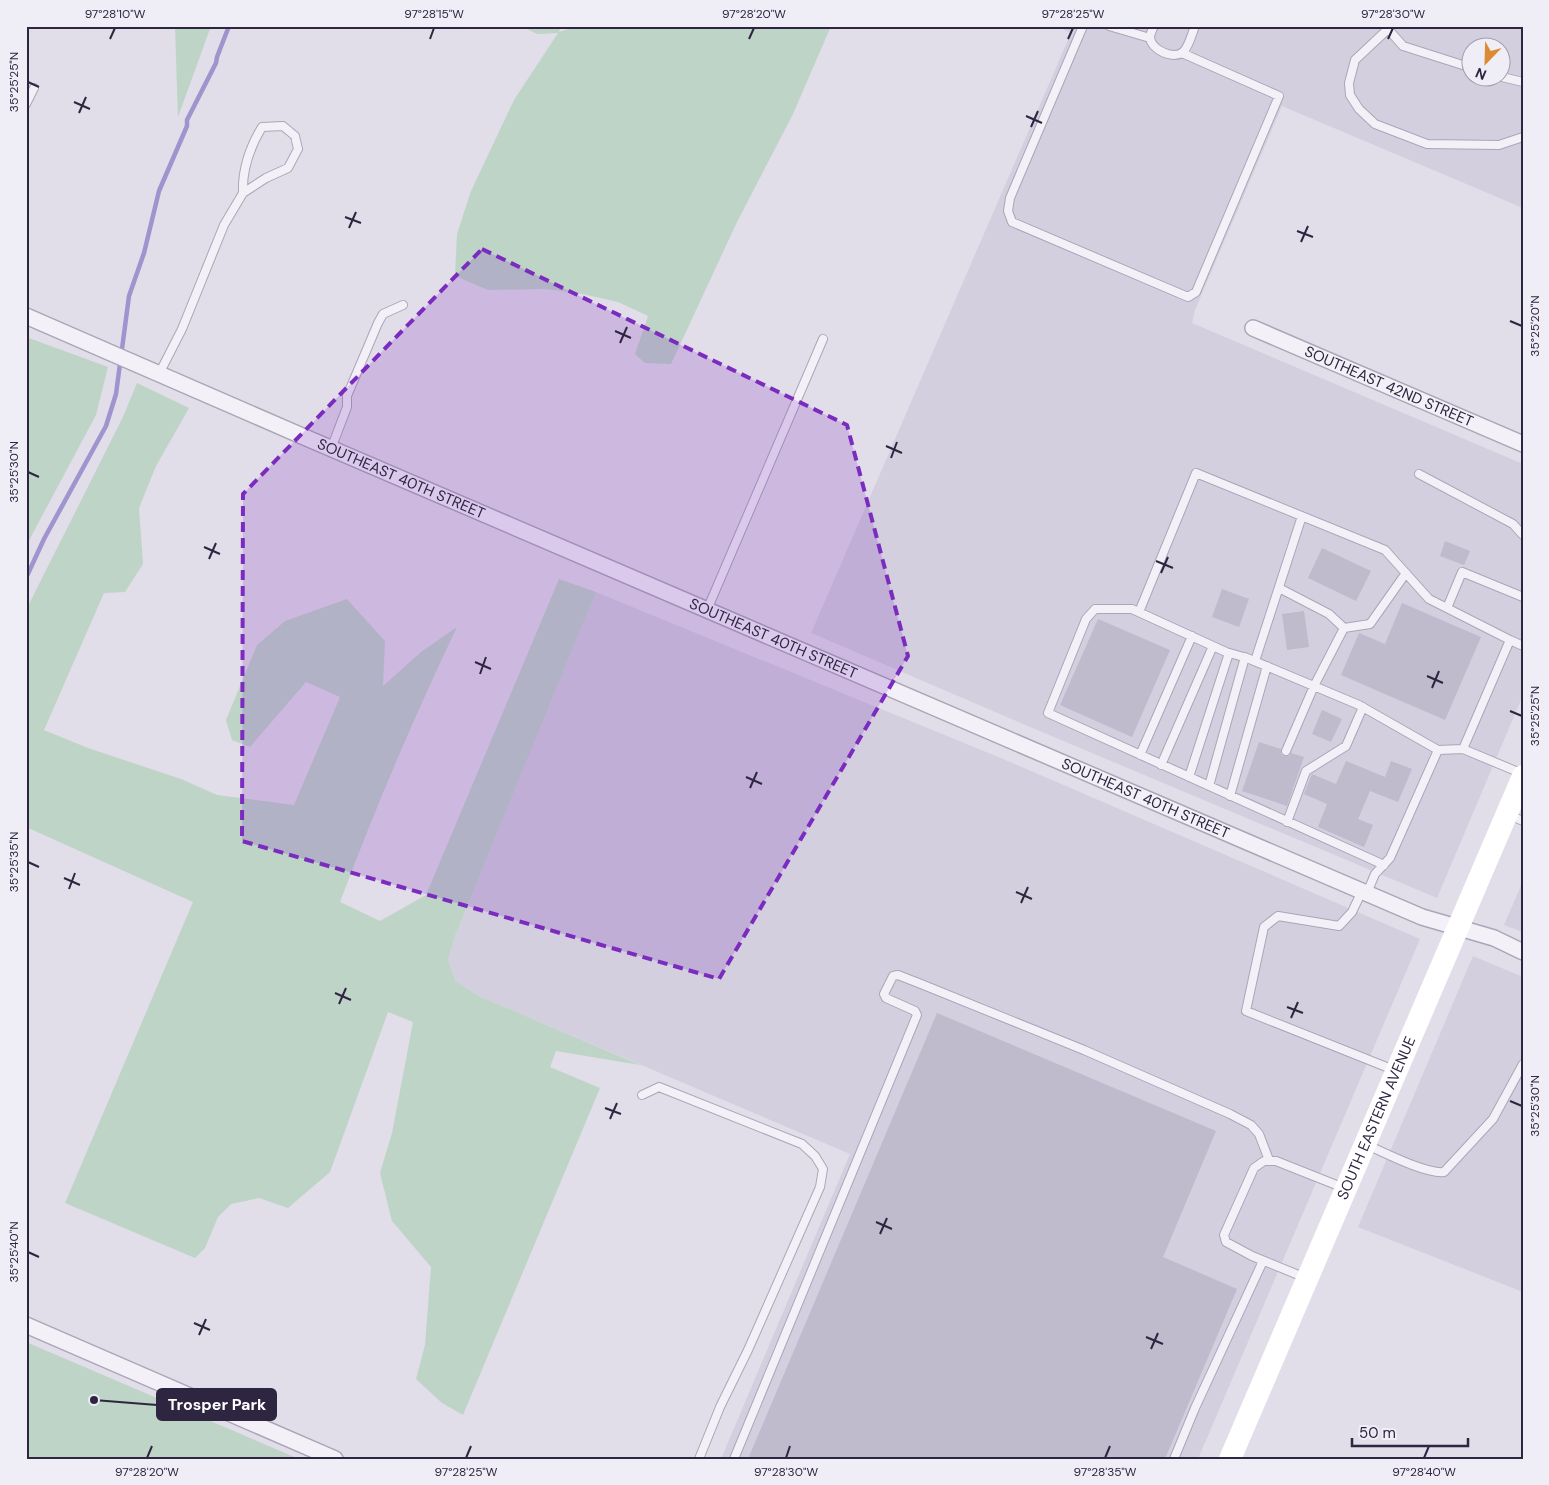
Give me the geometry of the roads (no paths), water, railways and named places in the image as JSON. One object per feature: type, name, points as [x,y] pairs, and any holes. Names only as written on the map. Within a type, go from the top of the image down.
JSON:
[{"type":"main road","name":"SOUTH EASTERN AVENUE","points":[[1230,1459],[1459,928],[1515,817],[1523,776]]},
{"type":"street","name":"SOUTHEAST 40TH STREET","points":[[26,316],[331,449],[1422,917],[1494,938],[1523,952]]},
{"type":"street","name":"SOUTHEAST 42ND STREET","points":[[1253,328],[1523,444]]},
{"type":"street","points":[[26,1325],[335,1459]]},
{"type":"lane","points":[[1083,26],[1010,198],[1008,212],[1012,222],[1188,297],[1196,292],[1279,96],[1182,53],[1164,53],[1156,48],[1150,38],[1109,26]]},
{"type":"lane","points":[[1150,38],[1154,26]]},
{"type":"lane","points":[[1182,53],[1195,26]]},
{"type":"lane","points":[[1462,65],[1403,46],[1388,28],[1355,60],[1349,83],[1350,95],[1359,109],[1375,124],[1427,144],[1499,145],[1523,137]]},
{"type":"lane","points":[[26,104],[34,88]]},
{"type":"lane","points":[[159,374],[182,329],[224,225],[243,193],[266,178],[288,168],[298,149],[295,136],[283,126],[262,127],[252,143],[242,177],[243,193]]},
{"type":"lane","points":[[331,449],[347,406],[347,396],[378,323],[384,314],[403,305]]},
{"type":"lane","points":[[706,610],[823,339]]},
{"type":"lane","points":[[1139,612],[1196,473],[1385,550],[1429,599],[1523,646]]},
{"type":"lane","points":[[1419,474],[1514,524],[1523,536]]},
{"type":"lane","points":[[1255,661],[1302,516]]},
{"type":"lane","points":[[1447,608],[1462,572],[1523,597]]},
{"type":"lane","points":[[1344,628],[1370,624],[1406,573]]},
{"type":"lane","points":[[1279,588],[1329,614],[1344,628]]},
{"type":"lane","points":[[1384,865],[1048,713],[1086,619],[1095,609],[1132,609],[1229,653],[1255,661],[1363,707],[1438,750],[1464,749],[1523,776]]},
{"type":"lane","points":[[1286,751],[1314,686],[1344,628]]},
{"type":"lane","points":[[1140,755],[1192,636]]},
{"type":"lane","points":[[1464,749],[1510,640]]},
{"type":"lane","points":[[1161,765],[1213,646]]},
{"type":"lane","points":[[1189,777],[1229,653]]},
{"type":"lane","points":[[1209,786],[1245,657]]},
{"type":"lane","points":[[1230,796],[1267,666]]},
{"type":"lane","points":[[1287,822],[1306,772],[1346,746],[1363,707]]},
{"type":"lane","points":[[1396,1071],[1246,1011],[1264,927],[1278,916],[1339,926],[1352,912],[1375,874],[1390,858],[1438,750]]},
{"type":"lane","points":[[734,1459],[917,1015],[915,1011],[886,998],[884,994],[885,989],[893,976],[898,975],[1084,1050],[1185,1096],[1230,1114],[1251,1126],[1259,1134],[1269,1160]]},
{"type":"lane","points":[[1365,1144],[1408,1163],[1439,1173],[1444,1172],[1493,1119],[1523,1064]]},
{"type":"lane","points":[[642,1095],[659,1087],[802,1144],[815,1156],[823,1169],[820,1188],[748,1350],[720,1407],[699,1459]]},
{"type":"lane","points":[[1307,1278],[1252,1256],[1226,1242],[1224,1235],[1254,1168],[1264,1161],[1276,1160],[1346,1189]]},
{"type":"lane","points":[[1174,1459],[1264,1261]]},
{"type":"waterway","points":[[26,578],[44,539],[106,426],[116,394],[129,296],[144,253],[159,191],[187,126],[187,120],[216,63],[229,26]]},
{"type":"place","name":"Trosper Park","points":[[94,1400]]}]
